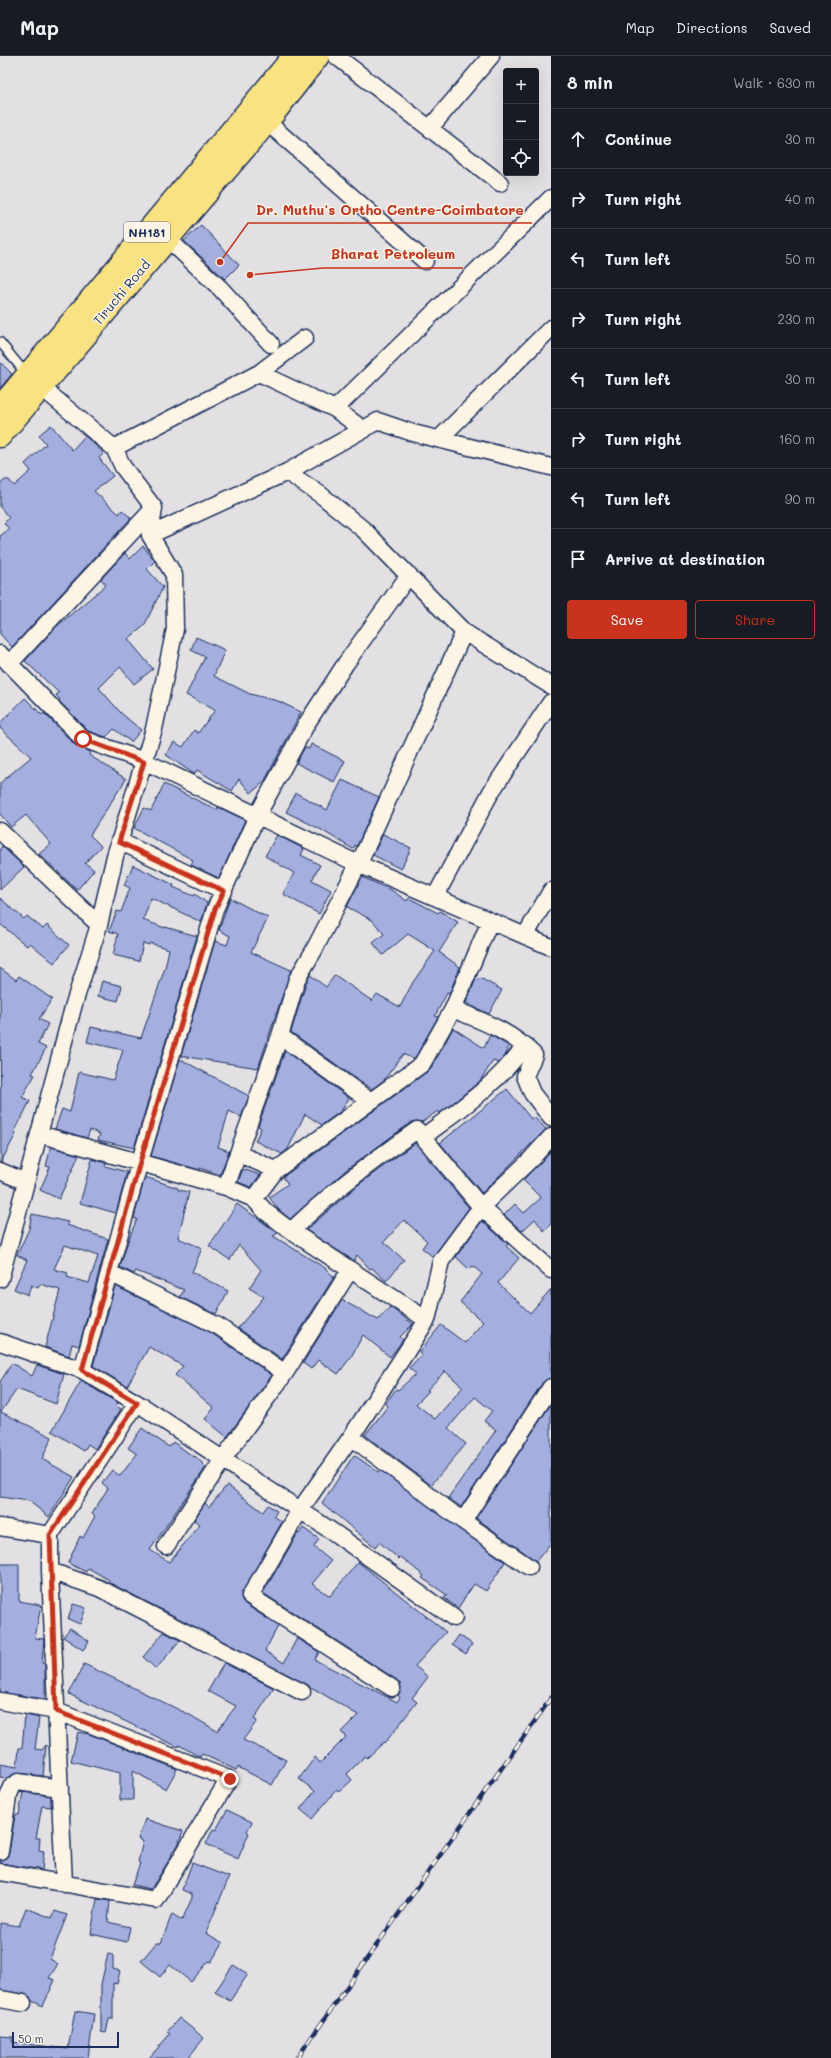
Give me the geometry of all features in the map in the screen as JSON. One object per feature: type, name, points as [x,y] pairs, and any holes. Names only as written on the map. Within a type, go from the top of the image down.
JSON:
[{"type":"highway","name":"Tiruchi Road","points":[[0,436],[34,382],[294,56]]},
{"type":"highway","name":"Tiruchi Road","points":[[0,408],[34,382],[167,238],[267,122],[318,56]]},
{"type":"street","points":[[336,56],[500,183]]},
{"type":"street","points":[[430,128],[491,56]]},
{"type":"street","points":[[267,122],[426,261]]},
{"type":"street","points":[[335,409],[551,198]]},
{"type":"street","points":[[167,238],[220,288],[271,344]]},
{"type":"street","points":[[439,440],[551,328]]},
{"type":"street","points":[[114,448],[259,373],[305,338]]},
{"type":"street","points":[[259,373],[335,409],[364,430]]},
{"type":"street","points":[[0,1279],[74,1004],[99,925],[119,842],[154,729],[175,629],[174,576],[150,535],[154,508],[123,467],[114,448],[34,382]]},
{"type":"street","points":[[150,535],[288,472],[378,421],[439,440],[551,467]]},
{"type":"street","points":[[288,472],[321,495],[364,530],[464,632],[551,686]]},
{"type":"street","points":[[154,508],[5,659],[83,739],[144,762],[358,864],[551,947]]},
{"type":"street","points":[[82,1370],[140,1162],[215,909],[257,816],[307,723],[346,663],[409,575]]},
{"type":"street","points":[[226,1187],[280,1036],[297,979],[313,952],[358,864],[464,632]]},
{"type":"street","points":[[435,897],[491,792],[551,702]]},
{"type":"street","points":[[0,831],[99,925]]},
{"type":"street","points":[[119,842],[224,891]]},
{"type":"street","points":[[525,936],[551,890]]},
{"type":"street","points":[[254,1199],[276,1170],[422,1064],[453,1009],[490,921]]},
{"type":"street","points":[[453,1009],[502,1030],[525,1045],[534,1055],[525,1076],[532,1093],[551,1118]]},
{"type":"street","points":[[280,1036],[370,1101]]},
{"type":"street","points":[[423,1137],[466,1105],[507,1068],[525,1045]]},
{"type":"street","points":[[291,1231],[325,1199],[372,1161],[416,1130],[481,1207],[551,1270]]},
{"type":"street","points":[[39,1134],[226,1187],[254,1199],[266,1212],[291,1231],[427,1320]]},
{"type":"street","points":[[392,1688],[250,1596],[300,1510],[351,1437],[427,1320],[441,1261],[481,1207],[531,1159],[551,1137]]},
{"type":"street","points":[[238,1154],[276,1170]]},
{"type":"street","points":[[0,1172],[26,1182]]},
{"type":"street","points":[[166,1546],[285,1373],[350,1270]]},
{"type":"street","points":[[110,1273],[218,1326],[285,1373]]},
{"type":"street","points":[[0,1342],[82,1370],[137,1403],[300,1510],[454,1618]]},
{"type":"street","points":[[463,1521],[551,1387]]},
{"type":"street","points":[[64,1884],[50,1571],[50,1535],[137,1403]]},
{"type":"street","points":[[351,1437],[463,1521],[529,1567]]},
{"type":"street","points":[[0,1528],[50,1535]]},
{"type":"street","points":[[50,1571],[99,1588],[302,1692]]},
{"type":"street","points":[[0,1701],[56,1711],[230,1779],[156,1900],[0,1872]]},
{"type":"street","points":[[0,1852],[8,1797],[13,1785],[18,1782],[60,1788]]},
{"type":"street","points":[[0,1999],[22,2003]]},
{"type":"lane","points":[[0,342],[34,382]]},
{"type":"building","points":[[201,225],[239,265],[225,279],[184,241]]},
{"type":"building","points":[[0,362],[12,374],[0,388]]},
{"type":"building","points":[[51,425],[72,450],[85,436],[104,453],[99,458],[113,476],[94,491],[119,514],[122,510],[131,518],[12,647],[0,634],[0,536],[9,529],[4,523],[9,518],[0,507],[0,484],[5,480],[9,480],[14,486],[31,471],[25,464],[46,444],[39,435]]},
{"type":"building","points":[[143,546],[155,561],[147,569],[163,587],[144,626],[128,639],[153,669],[134,684],[120,667],[99,688],[121,713],[141,730],[131,742],[114,729],[106,737],[88,731],[59,701],[60,700],[56,695],[59,693],[25,661],[57,626],[106,585],[101,579],[125,553],[130,559]]},
{"type":"building","points":[[196,637],[225,650],[214,676],[250,694],[278,701],[301,712],[264,782],[251,793],[239,779],[232,791],[197,770],[194,774],[166,755],[174,742],[183,747],[194,730],[198,733],[215,710],[186,695],[205,657],[191,650]]},
{"type":"building","points":[[25,698],[42,715],[44,713],[76,746],[91,752],[89,755],[126,779],[90,835],[101,846],[85,863],[94,870],[77,890],[39,854],[51,844],[26,815],[11,827],[0,814],[0,783],[31,757],[0,728],[0,723]]},
{"type":"building","points":[[311,744],[345,761],[334,782],[296,763],[305,747],[309,749]]},
{"type":"building","points":[[342,780],[379,797],[357,846],[355,845],[353,849],[318,828],[286,812],[296,793],[327,810]]},
{"type":"building","points":[[164,784],[217,810],[218,807],[245,820],[219,878],[191,865],[193,860],[134,828],[144,808],[151,811]]},
{"type":"building","points":[[383,834],[411,848],[401,869],[373,855]]},
{"type":"building","points":[[277,835],[304,849],[301,855],[320,865],[312,880],[331,890],[319,914],[283,894],[294,873],[265,856]]},
{"type":"building","points":[[2,846],[24,867],[0,890],[0,849]]},
{"type":"building","points":[[133,865],[174,885],[173,887],[194,896],[195,894],[207,903],[201,922],[151,898],[143,920],[165,928],[197,936],[134,1148],[98,1140],[100,1134],[90,1130],[87,1138],[55,1129],[62,1109],[70,1112],[79,1072],[113,1080],[123,1050],[87,1042],[91,1027],[141,1038],[165,968],[169,949],[150,943],[149,945],[143,943],[139,961],[113,955],[118,934],[109,931],[117,911],[121,912],[130,888],[124,885]]},
{"type":"building","points":[[362,877],[391,890],[407,901],[409,898],[438,913],[440,911],[458,922],[439,952],[460,967],[449,994],[447,993],[435,1016],[438,1017],[415,1058],[413,1059],[403,1054],[384,1080],[372,1089],[291,1032],[306,983],[310,975],[326,987],[335,975],[372,1001],[377,994],[400,1007],[413,982],[435,951],[408,934],[383,955],[373,943],[384,934],[372,920],[347,907]]},
{"type":"building","points":[[0,898],[24,919],[27,916],[43,929],[47,925],[69,945],[54,963],[30,943],[27,946],[0,924]]},
{"type":"building","points":[[230,898],[268,918],[251,952],[291,970],[258,1068],[181,1056],[215,941],[227,945],[230,936],[219,930]]},
{"type":"building","points":[[0,968],[16,980],[19,976],[52,999],[39,1019],[48,1024],[38,1044],[46,1048],[32,1074],[35,1075],[22,1097],[30,1101],[14,1133],[16,1134],[1,1162]]},
{"type":"building","points":[[480,978],[502,990],[489,1014],[466,1003],[476,979],[478,980]]},
{"type":"building","points":[[102,981],[122,986],[118,1001],[98,996]]},
{"type":"building","points":[[453,1028],[484,1048],[490,1035],[509,1046],[505,1056],[498,1063],[493,1061],[480,1081],[440,1113],[438,1111],[422,1122],[412,1122],[395,1134],[346,1170],[290,1219],[278,1209],[269,1197],[288,1184],[283,1177],[431,1069]]},
{"type":"building","points":[[285,1051],[349,1098],[341,1111],[322,1125],[305,1114],[288,1149],[282,1154],[255,1141],[261,1128],[258,1126]]},
{"type":"building","points":[[180,1059],[249,1096],[241,1117],[229,1111],[218,1147],[229,1151],[220,1175],[200,1168],[200,1170],[151,1156]]},
{"type":"building","points":[[507,1089],[531,1119],[534,1117],[546,1129],[482,1193],[440,1143]]},
{"type":"building","points":[[415,1143],[469,1208],[433,1257],[422,1248],[427,1241],[404,1220],[384,1242],[404,1260],[386,1281],[372,1268],[370,1269],[357,1255],[354,1261],[306,1230],[358,1185]]},
{"type":"building","points":[[51,1147],[79,1155],[59,1199],[40,1190],[50,1167],[46,1166]]},
{"type":"building","points":[[551,1151],[551,1225],[544,1231],[535,1219],[522,1231],[504,1215],[515,1204],[524,1213],[541,1198],[523,1180]]},
{"type":"building","points":[[92,1159],[106,1163],[105,1166],[127,1172],[116,1213],[80,1203]]},
{"type":"building","points":[[243,1169],[260,1175],[251,1187],[238,1182]]},
{"type":"building","points":[[145,1177],[178,1188],[178,1190],[189,1192],[178,1238],[202,1248],[192,1272],[228,1291],[216,1314],[180,1297],[184,1290],[136,1271],[134,1274],[120,1267],[137,1219],[134,1218]]},
{"type":"building","points":[[237,1204],[278,1233],[273,1236],[325,1268],[334,1277],[282,1359],[238,1328],[264,1297],[249,1288],[261,1270],[239,1245],[230,1260],[209,1246]]},
{"type":"building","points":[[32,1214],[68,1222],[67,1225],[108,1239],[79,1346],[72,1344],[69,1356],[45,1347],[60,1290],[40,1284],[38,1288],[31,1285],[28,1295],[14,1289],[27,1260],[17,1255],[29,1229]],"holes":[[[65,1245],[98,1256],[89,1283],[67,1277],[68,1273],[54,1269]]]},
{"type":"building","points":[[482,1221],[508,1244],[506,1246],[519,1258],[498,1283],[530,1313],[551,1289],[551,1378],[543,1382],[461,1507],[448,1498],[496,1430],[484,1421],[492,1411],[475,1397],[448,1428],[466,1444],[431,1485],[365,1435],[388,1406],[385,1404],[396,1389],[398,1390],[416,1374],[409,1368],[422,1354],[419,1352],[441,1325],[465,1343],[483,1322],[460,1302],[482,1274],[473,1266],[469,1269],[456,1257]],"holes":[[[445,1371],[463,1387],[435,1419],[416,1404]]]},
{"type":"building","points":[[115,1286],[210,1332],[272,1375],[227,1437],[205,1419],[214,1408],[175,1375],[183,1366],[149,1347],[127,1386],[93,1366]]},
{"type":"building","points":[[342,1300],[378,1320],[390,1307],[413,1324],[400,1337],[403,1340],[390,1357],[363,1335],[351,1357],[338,1374],[318,1360],[311,1369],[303,1363]]},
{"type":"building","points":[[12,1363],[32,1376],[37,1365],[64,1374],[56,1404],[17,1389],[1,1412],[52,1437],[42,1459],[74,1477],[49,1517],[29,1501],[0,1497],[0,1382]]},
{"type":"building","points":[[81,1381],[118,1403],[116,1406],[121,1409],[95,1449],[88,1444],[84,1451],[52,1431]]},
{"type":"building","points":[[551,1404],[551,1543],[536,1561],[476,1518]]},
{"type":"building","points":[[142,1428],[169,1447],[173,1442],[194,1457],[195,1456],[206,1467],[150,1550],[169,1562],[200,1525],[194,1520],[205,1503],[209,1507],[227,1485],[263,1512],[268,1505],[277,1511],[274,1516],[282,1522],[241,1595],[245,1604],[278,1626],[265,1651],[284,1663],[297,1638],[319,1652],[315,1660],[397,1702],[400,1697],[398,1695],[401,1688],[397,1680],[263,1593],[298,1533],[299,1534],[303,1528],[319,1539],[314,1547],[331,1561],[312,1584],[330,1596],[358,1562],[446,1632],[415,1666],[428,1677],[412,1698],[417,1702],[385,1743],[384,1742],[367,1758],[365,1756],[347,1774],[352,1780],[339,1792],[337,1789],[312,1819],[300,1809],[315,1791],[299,1779],[315,1757],[320,1763],[346,1737],[341,1732],[358,1715],[306,1684],[108,1582],[109,1580],[88,1568],[86,1572],[68,1563],[80,1536],[83,1538],[95,1516],[92,1514],[108,1488],[102,1483],[112,1470],[120,1476],[137,1454],[128,1448]]},
{"type":"building","points":[[354,1455],[378,1472],[380,1470],[505,1562],[486,1591],[474,1584],[458,1608],[444,1598],[447,1595],[422,1578],[424,1576],[401,1557],[399,1559],[379,1542],[375,1547],[322,1503]]},
{"type":"building","points":[[0,1564],[19,1564],[19,1601],[41,1605],[35,1638],[44,1639],[42,1663],[45,1664],[45,1699],[0,1692]]},
{"type":"building","points":[[73,1604],[86,1608],[80,1624],[68,1619]]},
{"type":"building","points":[[70,1628],[89,1641],[83,1650],[63,1637]]},
{"type":"building","points":[[164,1632],[180,1640],[156,1669],[143,1657]]},
{"type":"building","points":[[459,1635],[472,1644],[466,1654],[452,1645]]},
{"type":"building","points":[[224,1663],[274,1688],[254,1719],[257,1721],[243,1740],[286,1760],[272,1785],[238,1767],[236,1770],[202,1754],[200,1757],[179,1745],[178,1747],[69,1694],[84,1664],[190,1715],[217,1731],[236,1706],[208,1691]]},
{"type":"building","points":[[25,1715],[39,1718],[35,1749],[42,1750],[46,1745],[43,1776],[19,1773],[7,1778],[0,1777],[0,1764],[17,1767],[19,1748],[22,1748]]},
{"type":"building","points":[[78,1732],[89,1734],[177,1769],[166,1789],[133,1771],[133,1800],[120,1800],[120,1773],[71,1761]]},
{"type":"building","points":[[23,1792],[51,1796],[51,1807],[42,1806],[36,1838],[40,1838],[39,1850],[44,1851],[42,1870],[0,1863],[0,1860],[7,1857],[9,1853],[15,1815],[19,1815]]},
{"type":"building","points":[[227,1810],[252,1822],[247,1831],[249,1833],[238,1859],[206,1844],[213,1829],[216,1830]]},
{"type":"building","points":[[145,1819],[183,1831],[178,1845],[174,1851],[173,1850],[171,1857],[151,1889],[132,1885],[140,1863],[138,1862],[143,1841],[138,1839]]},
{"type":"building","points":[[192,1863],[229,1877],[206,1933],[223,1943],[211,1962],[209,1961],[191,1982],[170,1965],[160,1977],[141,1961],[156,1943],[161,1943],[172,1914],[182,1920],[192,1898],[192,1894],[182,1890]]},
{"type":"building","points":[[97,1899],[110,1901],[108,1922],[130,1927],[127,1942],[91,1934]]},
{"type":"building","points":[[26,1908],[52,1918],[55,1911],[67,1915],[50,1959],[58,1964],[49,1978],[55,1980],[43,2006],[32,2001],[29,1996],[25,1994],[0,1990],[0,1923],[19,1926]]},
{"type":"building","points":[[108,1954],[113,1955],[113,1969],[120,1971],[117,1984],[113,1983],[113,2019],[109,2019],[106,2033],[101,2032],[101,1984]]},
{"type":"building","points":[[233,1965],[248,1974],[230,2001],[215,1992]]},
{"type":"building","points":[[75,2011],[94,2014],[88,2058],[0,2058],[0,2036],[13,2037],[12,2042],[68,2049]]},
{"type":"building","points":[[179,2018],[204,2038],[188,2058],[149,2058],[170,2034],[167,2032]]},
{"type":"railway","points":[[297,2058],[551,1698]]},
{"type":"place","name":"Dr. Muthu's Ortho Centre-Coimbatore","points":[[220,262]]},
{"type":"place","name":"Bharat Petroleum","points":[[250,275]]},
{"type":"route","points":[[83,739],[144,762],[119,842],[224,891],[215,909],[140,1162],[82,1370],[137,1403],[50,1535],[50,1571],[56,1711],[230,1779]]}]
